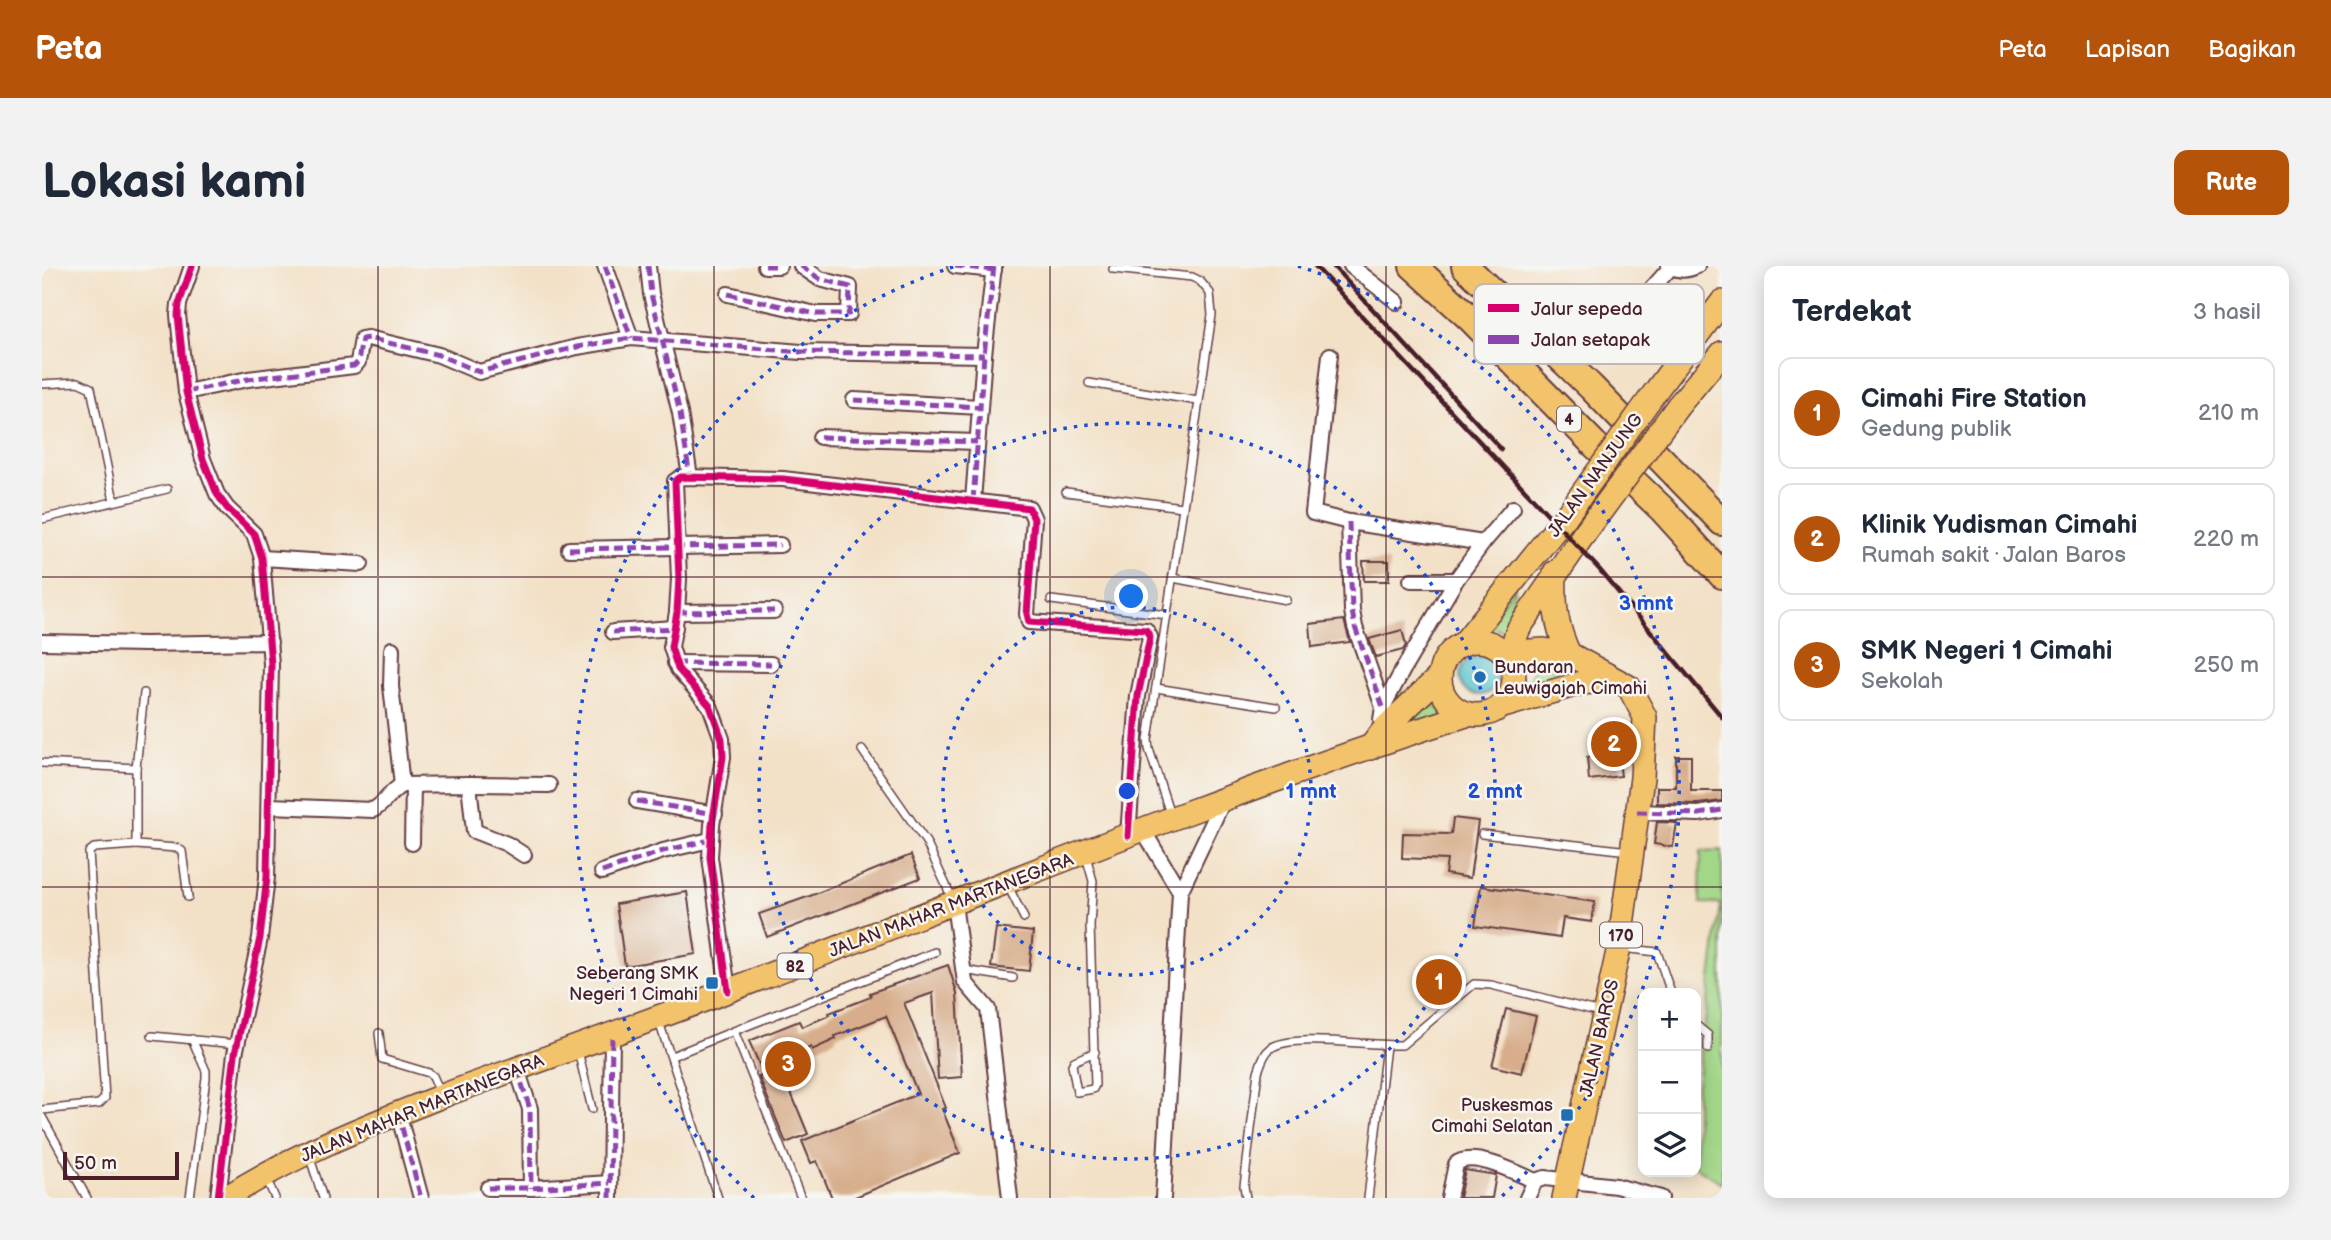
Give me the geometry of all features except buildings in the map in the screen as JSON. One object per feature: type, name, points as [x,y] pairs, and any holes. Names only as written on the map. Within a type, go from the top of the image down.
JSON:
[{"type":"highway","name":"4","points":[[1413,266],[1474,322]]},
{"type":"highway","name":"4","points":[[1465,266],[1484,284]]},
{"type":"highway","name":"4","points":[[1516,364],[1662,509],[1722,575]]},
{"type":"highway","name":"4","points":[[1567,364],[1722,522]]},
{"type":"main road","name":"JALAN NANJUNG","points":[[1704,327],[1721,305]]},
{"type":"main road","name":"JALAN NANJUNG","points":[[1511,660],[1515,638],[1520,628],[1555,572],[1678,405],[1717,361]]},
{"type":"main road","name":"JALAN NANJUNG","points":[[1462,643],[1566,516],[1676,364]]},
{"type":"main road","points":[[1555,572],[1555,615],[1569,654]]},
{"type":"main road","points":[[1500,707],[1507,700],[1514,682],[1511,660],[1495,645],[1479,641],[1462,643],[1446,657],[1440,676],[1441,689],[1447,701],[1457,710],[1469,714],[1491,712],[1581,683],[1616,680]]},
{"type":"main road","name":"JALAN BAROS","points":[[1511,660],[1530,651],[1569,654],[1629,687],[1645,717],[1634,851],[1619,947],[1566,1189]]},
{"type":"main road","points":[[1370,748],[1385,717],[1440,676]]},
{"type":"main road","name":"JALAN MAHAR MARTANEGARA","points":[[226,1198],[264,1173],[398,1113],[657,1018],[1224,799],[1469,714]]},
{"type":"street","points":[[192,266],[178,304],[186,392],[203,458],[217,494],[227,508],[254,534],[262,558],[270,642],[269,862],[260,938],[237,1044],[218,1198]]},
{"type":"street","points":[[605,266],[631,338]]},
{"type":"street","points":[[648,266],[651,294],[680,413],[690,477]]},
{"type":"street","points":[[765,266],[779,266]]},
{"type":"street","points":[[728,294],[816,314],[849,314],[850,287],[820,279],[801,266]]},
{"type":"street","points":[[955,266],[994,268],[984,355],[973,500]]},
{"type":"street","points":[[1351,266],[1396,302]]},
{"type":"street","points":[[1656,284],[1670,267],[1688,270],[1697,266]]},
{"type":"street","points":[[186,392],[248,379],[354,366],[358,362],[362,339],[365,338],[439,355],[484,372],[576,347],[631,338],[800,352],[984,355]]},
{"type":"street","points":[[1330,355],[1311,509],[1316,515],[1349,522],[1483,543]]},
{"type":"street","points":[[854,400],[980,407]]},
{"type":"street","points":[[820,437],[977,442]]},
{"type":"street","points":[[728,991],[710,857],[710,840],[723,757],[720,729],[710,706],[675,663],[671,647],[677,612],[679,546],[675,481],[681,477],[783,479],[973,500],[1027,507],[1032,510],[1034,519],[1027,614],[1029,622],[1146,630],[1148,633],[1150,641],[1139,696],[1133,750],[1136,833],[1180,892]]},
{"type":"street","points":[[1385,717],[1456,580],[1513,508]]},
{"type":"street","points":[[1349,522],[1352,611],[1385,717]]},
{"type":"street","points":[[569,549],[780,545]]},
{"type":"street","points":[[262,558],[361,564]]},
{"type":"street","points":[[1411,580],[1456,580]]},
{"type":"street","points":[[677,612],[774,611]]},
{"type":"street","points":[[613,632],[675,628]]},
{"type":"street","points":[[42,642],[270,642]]},
{"type":"street","points":[[392,649],[391,686],[407,785],[412,843]]},
{"type":"street","points":[[675,663],[771,664]]},
{"type":"street","points":[[469,784],[474,831],[507,844],[524,855]]},
{"type":"street","points":[[269,806],[373,810],[379,807],[392,790],[407,785],[549,785]]},
{"type":"street","points":[[1163,1198],[1180,892],[1224,799]]},
{"type":"street","points":[[637,801],[715,814]]},
{"type":"street","points":[[1637,812],[1699,814],[1722,810]]},
{"type":"street","points":[[603,872],[663,851],[710,840]]},
{"type":"street","points":[[954,904],[966,984],[988,1009],[1010,1198]]},
{"type":"street","points":[[610,1198],[612,1034]]},
{"type":"street","points":[[517,1069],[530,1109],[531,1188]]},
{"type":"street","points":[[398,1113],[421,1198]]},
{"type":"street","points":[[1449,1198],[1456,1164],[1463,1159],[1492,1163],[1535,1181],[1545,1178],[1566,1189],[1616,1186],[1661,1198]]},
{"type":"street","points":[[1527,1198],[1535,1181]]},
{"type":"street","points":[[488,1188],[610,1183]]},
{"type":"lane","points":[[1113,269],[1192,277],[1200,281],[1210,293],[1212,315],[1148,740],[1172,819]]},
{"type":"lane","points":[[42,384],[78,382],[91,388],[114,501]]},
{"type":"lane","points":[[1089,383],[1198,401]]},
{"type":"lane","points":[[42,519],[167,489]]},
{"type":"lane","points":[[1066,492],[1182,507]]},
{"type":"lane","points":[[1173,578],[1286,600]]},
{"type":"lane","points":[[1051,600],[1167,615]]},
{"type":"lane","points":[[1156,688],[1276,707]]},
{"type":"lane","points":[[136,845],[136,768],[145,693]]},
{"type":"lane","points":[[862,750],[926,842],[954,904]]},
{"type":"lane","points":[[42,763],[136,768]]},
{"type":"lane","points":[[1482,834],[1634,851]]},
{"type":"lane","points":[[42,1110],[99,1104],[106,1098],[89,852],[94,848],[136,845],[177,848],[182,851],[188,897]]},
{"type":"lane","points":[[1085,853],[1093,881],[1091,977],[1095,1052],[1094,1088],[1077,1093],[1072,1065],[1074,1061],[1095,1052]]},
{"type":"lane","points":[[1007,884],[1024,918]]},
{"type":"lane","points":[[1619,947],[1657,952],[1669,988]]},
{"type":"lane","points":[[672,1056],[935,951]]},
{"type":"lane","points":[[964,970],[1013,978]]},
{"type":"lane","points":[[1246,1198],[1244,1186],[1258,1072],[1263,1058],[1271,1048],[1297,1041],[1402,1045],[1474,984],[1491,985],[1605,1014]]},
{"type":"lane","points":[[657,1018],[718,1198]]},
{"type":"lane","points":[[1701,1029],[1708,1035],[1708,1049]]},
{"type":"lane","points":[[734,1031],[801,1198]]},
{"type":"lane","points":[[379,1033],[382,1059],[429,1073],[442,1097]]},
{"type":"lane","points":[[152,1036],[237,1044]]},
{"type":"lane","points":[[190,1198],[206,1078],[206,1071],[192,1039]]},
{"type":"lane","points":[[1368,1198],[1387,1046]]},
{"type":"lane","points":[[577,1047],[592,1109]]},
{"type":"lane","points":[[42,1116],[87,1198]]},
{"type":"lane","points":[[308,1152],[323,1198]]},
{"type":"lane","points":[[264,1173],[275,1198]]},
{"type":"green space","points":[[1515,585],[1509,634],[1494,627],[1486,627]]},
{"type":"green space","points":[[1534,664],[1578,672],[1563,673],[1529,685]]},
{"type":"green space","points":[[1429,699],[1449,716],[1404,728]]},
{"type":"green space","points":[[1722,850],[1722,1183],[1701,1170],[1701,1054],[1721,904],[1700,903],[1701,851]]},
{"type":"water","points":[[1479,657],[1493,662],[1498,676],[1493,690],[1479,695],[1465,690],[1460,676],[1465,662]]},
{"type":"railway","points":[[1315,266],[1599,569],[1722,717]]},
{"type":"railway","points":[[1333,266],[1501,449]]},
{"type":"marked path","points":[[605,266],[631,338]]},
{"type":"marked path","points":[[648,266],[651,294],[680,413],[690,477]]},
{"type":"marked path","points":[[765,266],[779,266]]},
{"type":"marked path","points":[[728,294],[816,314],[849,314],[850,287],[820,279],[801,266]]},
{"type":"marked path","points":[[955,266],[994,270]]},
{"type":"marked path","points":[[973,501],[994,266]]},
{"type":"marked path","points":[[186,392],[248,379],[354,366],[358,362],[362,339],[368,338],[439,355],[479,372],[577,347],[631,338],[801,352],[984,355]]},
{"type":"marked path","points":[[854,400],[980,407]]},
{"type":"marked path","points":[[820,437],[977,442]]},
{"type":"marked path","points":[[1349,522],[1352,611],[1383,707]]},
{"type":"marked path","points":[[569,549],[780,545]]},
{"type":"marked path","points":[[677,612],[774,611]]},
{"type":"marked path","points":[[613,632],[675,628]]},
{"type":"marked path","points":[[675,663],[771,664]]},
{"type":"marked path","points":[[637,801],[715,814]]},
{"type":"marked path","points":[[1637,812],[1699,814],[1722,810]]},
{"type":"marked path","points":[[602,872],[663,851],[710,840]]},
{"type":"marked path","points":[[610,1198],[612,1034]]},
{"type":"marked path","points":[[517,1069],[530,1109],[531,1188]]},
{"type":"marked path","points":[[398,1113],[421,1198]]},
{"type":"marked path","points":[[488,1188],[610,1183]]},
{"type":"cycle path","points":[[192,266],[178,315],[186,392],[203,459],[217,494],[227,508],[254,534],[262,558],[271,664],[267,877],[260,938],[235,1054],[218,1198]]},
{"type":"cycle path","points":[[728,991],[710,857],[712,825],[723,757],[722,739],[710,706],[678,669],[671,647],[679,579],[675,481],[681,477],[783,479],[1029,508],[1034,519],[1027,614],[1029,622],[1146,630],[1150,637],[1138,696],[1128,836]]},
{"type":"place","name":"Bundaran Leuwigajah Cimahi","points":[[1480,677]]},
{"type":"place","name":"Klinik Yudisman Cimahi","points":[[1614,744]]},
{"type":"place","name":"Cimahi Fire Station","points":[[1439,982]]},
{"type":"place","name":"Seberang SMK Negeri 1 Cimahi","points":[[712,983]]},
{"type":"place","name":"SMK Negeri 1 Cimahi","points":[[788,1064]]},
{"type":"place","name":"Puskesmas Cimahi Selatan","points":[[1567,1115]]}]
